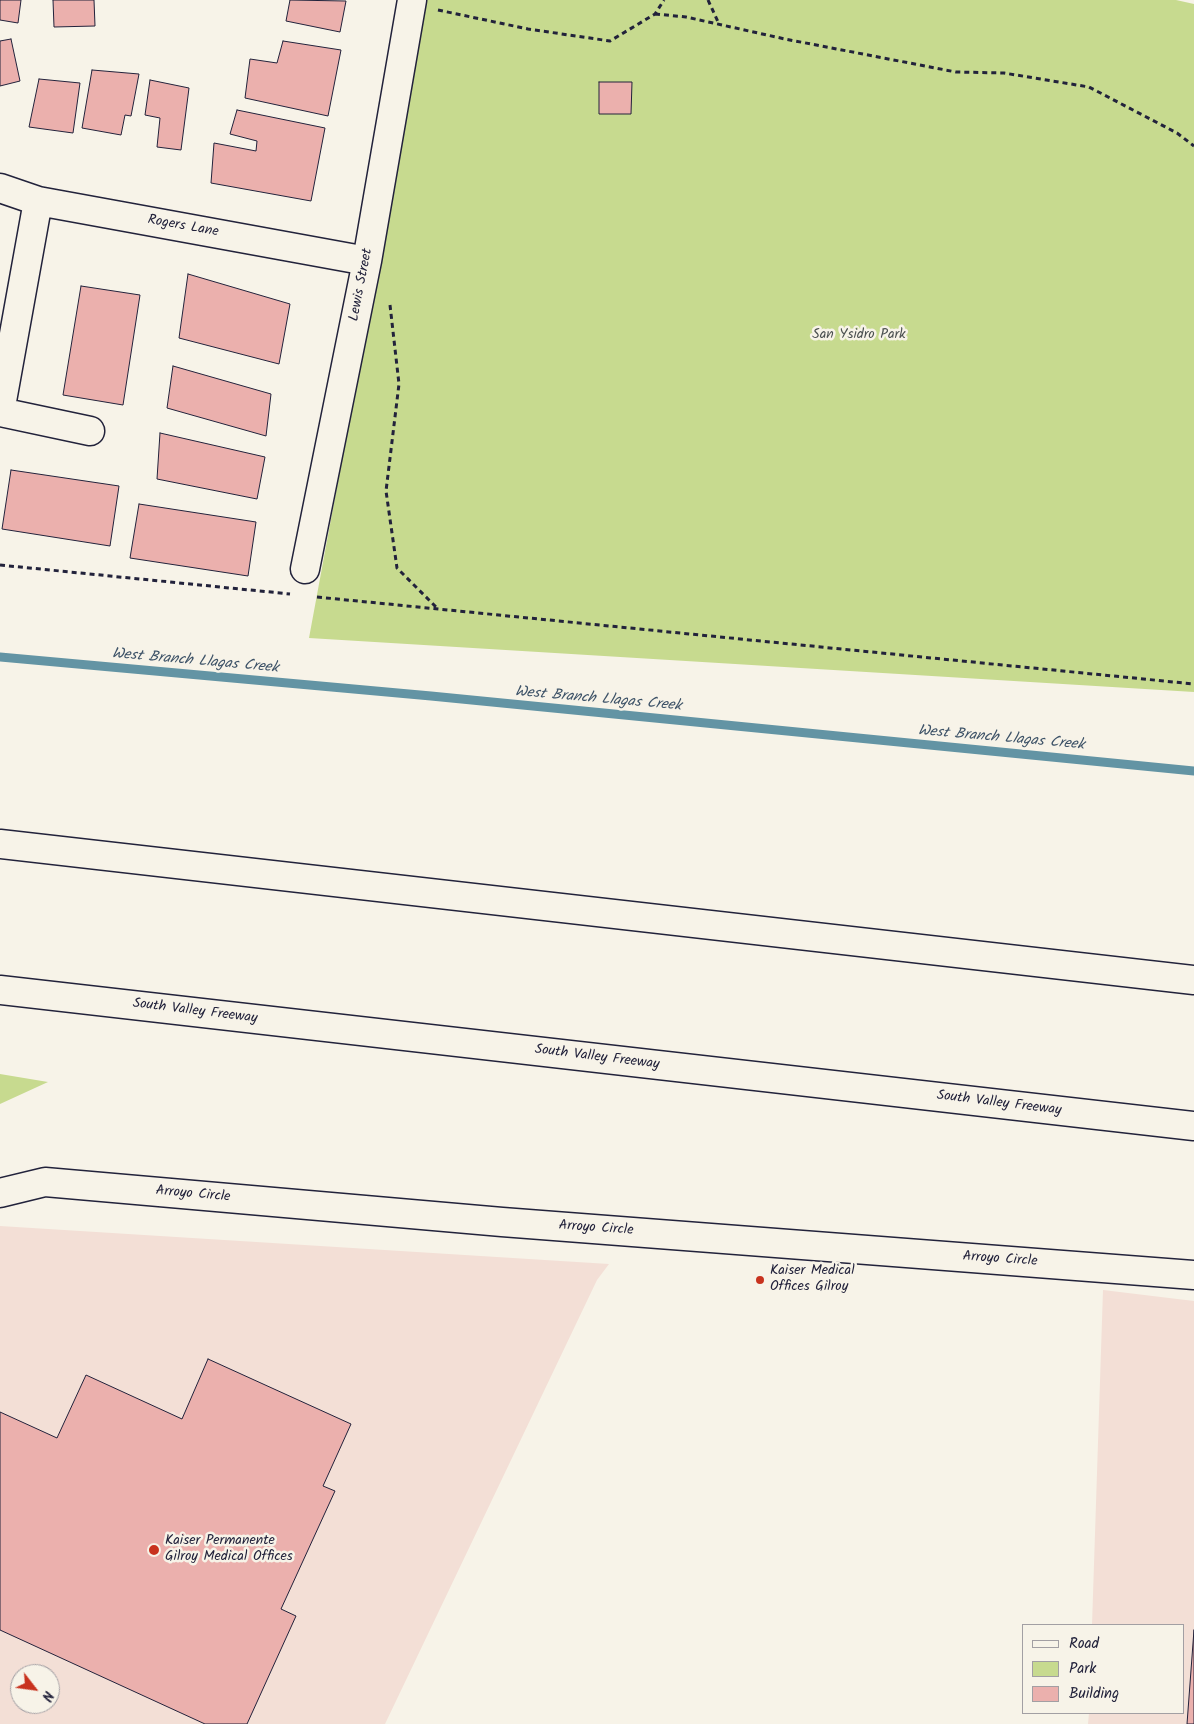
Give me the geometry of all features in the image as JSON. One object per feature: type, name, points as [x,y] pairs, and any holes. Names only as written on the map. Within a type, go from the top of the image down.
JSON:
[{"type":"main road","name":"Lewis Street","points":[[305,569],[367,261],[411,2]]},
{"type":"main road","name":"Rogers Lane","points":[[0,188],[38,201],[367,261]]},
{"type":"main road","points":[[38,201],[0,412],[90,431]]},
{"type":"main road","points":[[0,844],[1194,980]]},
{"type":"main road","name":"South Valley Freeway","points":[[0,990],[1194,1126]]},
{"type":"main road","name":"Arroyo Circle","points":[[0,1193],[45,1182],[502,1222],[1194,1275]]},
{"type":"path","points":[[411,2],[528,29],[610,41],[655,14],[664,0]]},
{"type":"path","points":[[708,0],[719,24]]},
{"type":"path","points":[[655,14],[686,17],[794,41],[956,72],[1004,73],[1088,87],[1178,133],[1194,146]]},
{"type":"path","points":[[389,302],[399,384],[386,491],[397,568],[437,609]]},
{"type":"path","points":[[0,565],[299,595]]},
{"type":"path","points":[[309,596],[1194,684]]},
{"type":"shaded area","points":[[0,1226],[609,1264],[597,1280],[385,1724],[0,1724]]},
{"type":"shaded area","points":[[1103,1290],[1194,1301],[1194,1724],[1088,1724],[1089,1714],[1184,1714],[1184,1624],[1092,1624]]},
{"type":"green space","name":"San Ysidro Park","points":[[427,0],[1176,0],[1194,4],[1194,692],[309,638]]},
{"type":"green space","points":[[0,1074],[48,1082],[0,1104]]},
{"type":"building","points":[[0,0],[21,0],[18,23],[0,20]]},
{"type":"building","points":[[53,0],[94,0],[95,26],[54,27]]},
{"type":"building","points":[[290,0],[346,1],[340,32],[286,21]]},
{"type":"building","points":[[11,39],[20,81],[0,86],[0,41]]},
{"type":"building","points":[[283,41],[341,50],[328,116],[245,98],[250,59],[277,63]]},
{"type":"building","points":[[92,70],[139,74],[131,116],[125,115],[121,135],[82,128]]},
{"type":"building","points":[[39,79],[80,83],[73,133],[29,127]]},
{"type":"building","points":[[150,80],[189,88],[181,150],[157,147],[160,118],[145,115]]},
{"type":"building","points":[[599,82],[632,82],[631,114],[599,114]]},
{"type":"building","points":[[237,110],[325,128],[311,201],[211,183],[214,143],[256,151],[257,141],[230,134]]},
{"type":"building","points":[[188,274],[290,304],[279,364],[179,338]]},
{"type":"building","points":[[81,286],[140,295],[123,405],[63,395]]},
{"type":"building","points":[[173,366],[271,394],[266,436],[167,408]]},
{"type":"building","points":[[160,433],[265,457],[257,499],[157,479]]},
{"type":"building","points":[[11,470],[119,486],[110,546],[2,529]]},
{"type":"building","points":[[139,504],[256,522],[248,576],[130,558]]},
{"type":"building","name":"Kaiser Permanente Gilroy Medical Offices","points":[[208,1359],[351,1424],[323,1486],[335,1491],[281,1609],[296,1616],[247,1724],[205,1724],[0,1630],[0,1412],[57,1438],[86,1375],[182,1419]]},
{"type":"building","points":[[1194,1630],[1194,1724],[1187,1724]]},
{"type":"waterway","name":"West Branch Llagas Creek","points":[[0,657],[431,696],[1194,771]]},
{"type":"place","name":"Kaiser Medical Offices Gilroy","points":[[760,1280]]},
{"type":"place","name":"Kaiser Permanente Gilroy Medical Offices","points":[[154,1550]]}]
